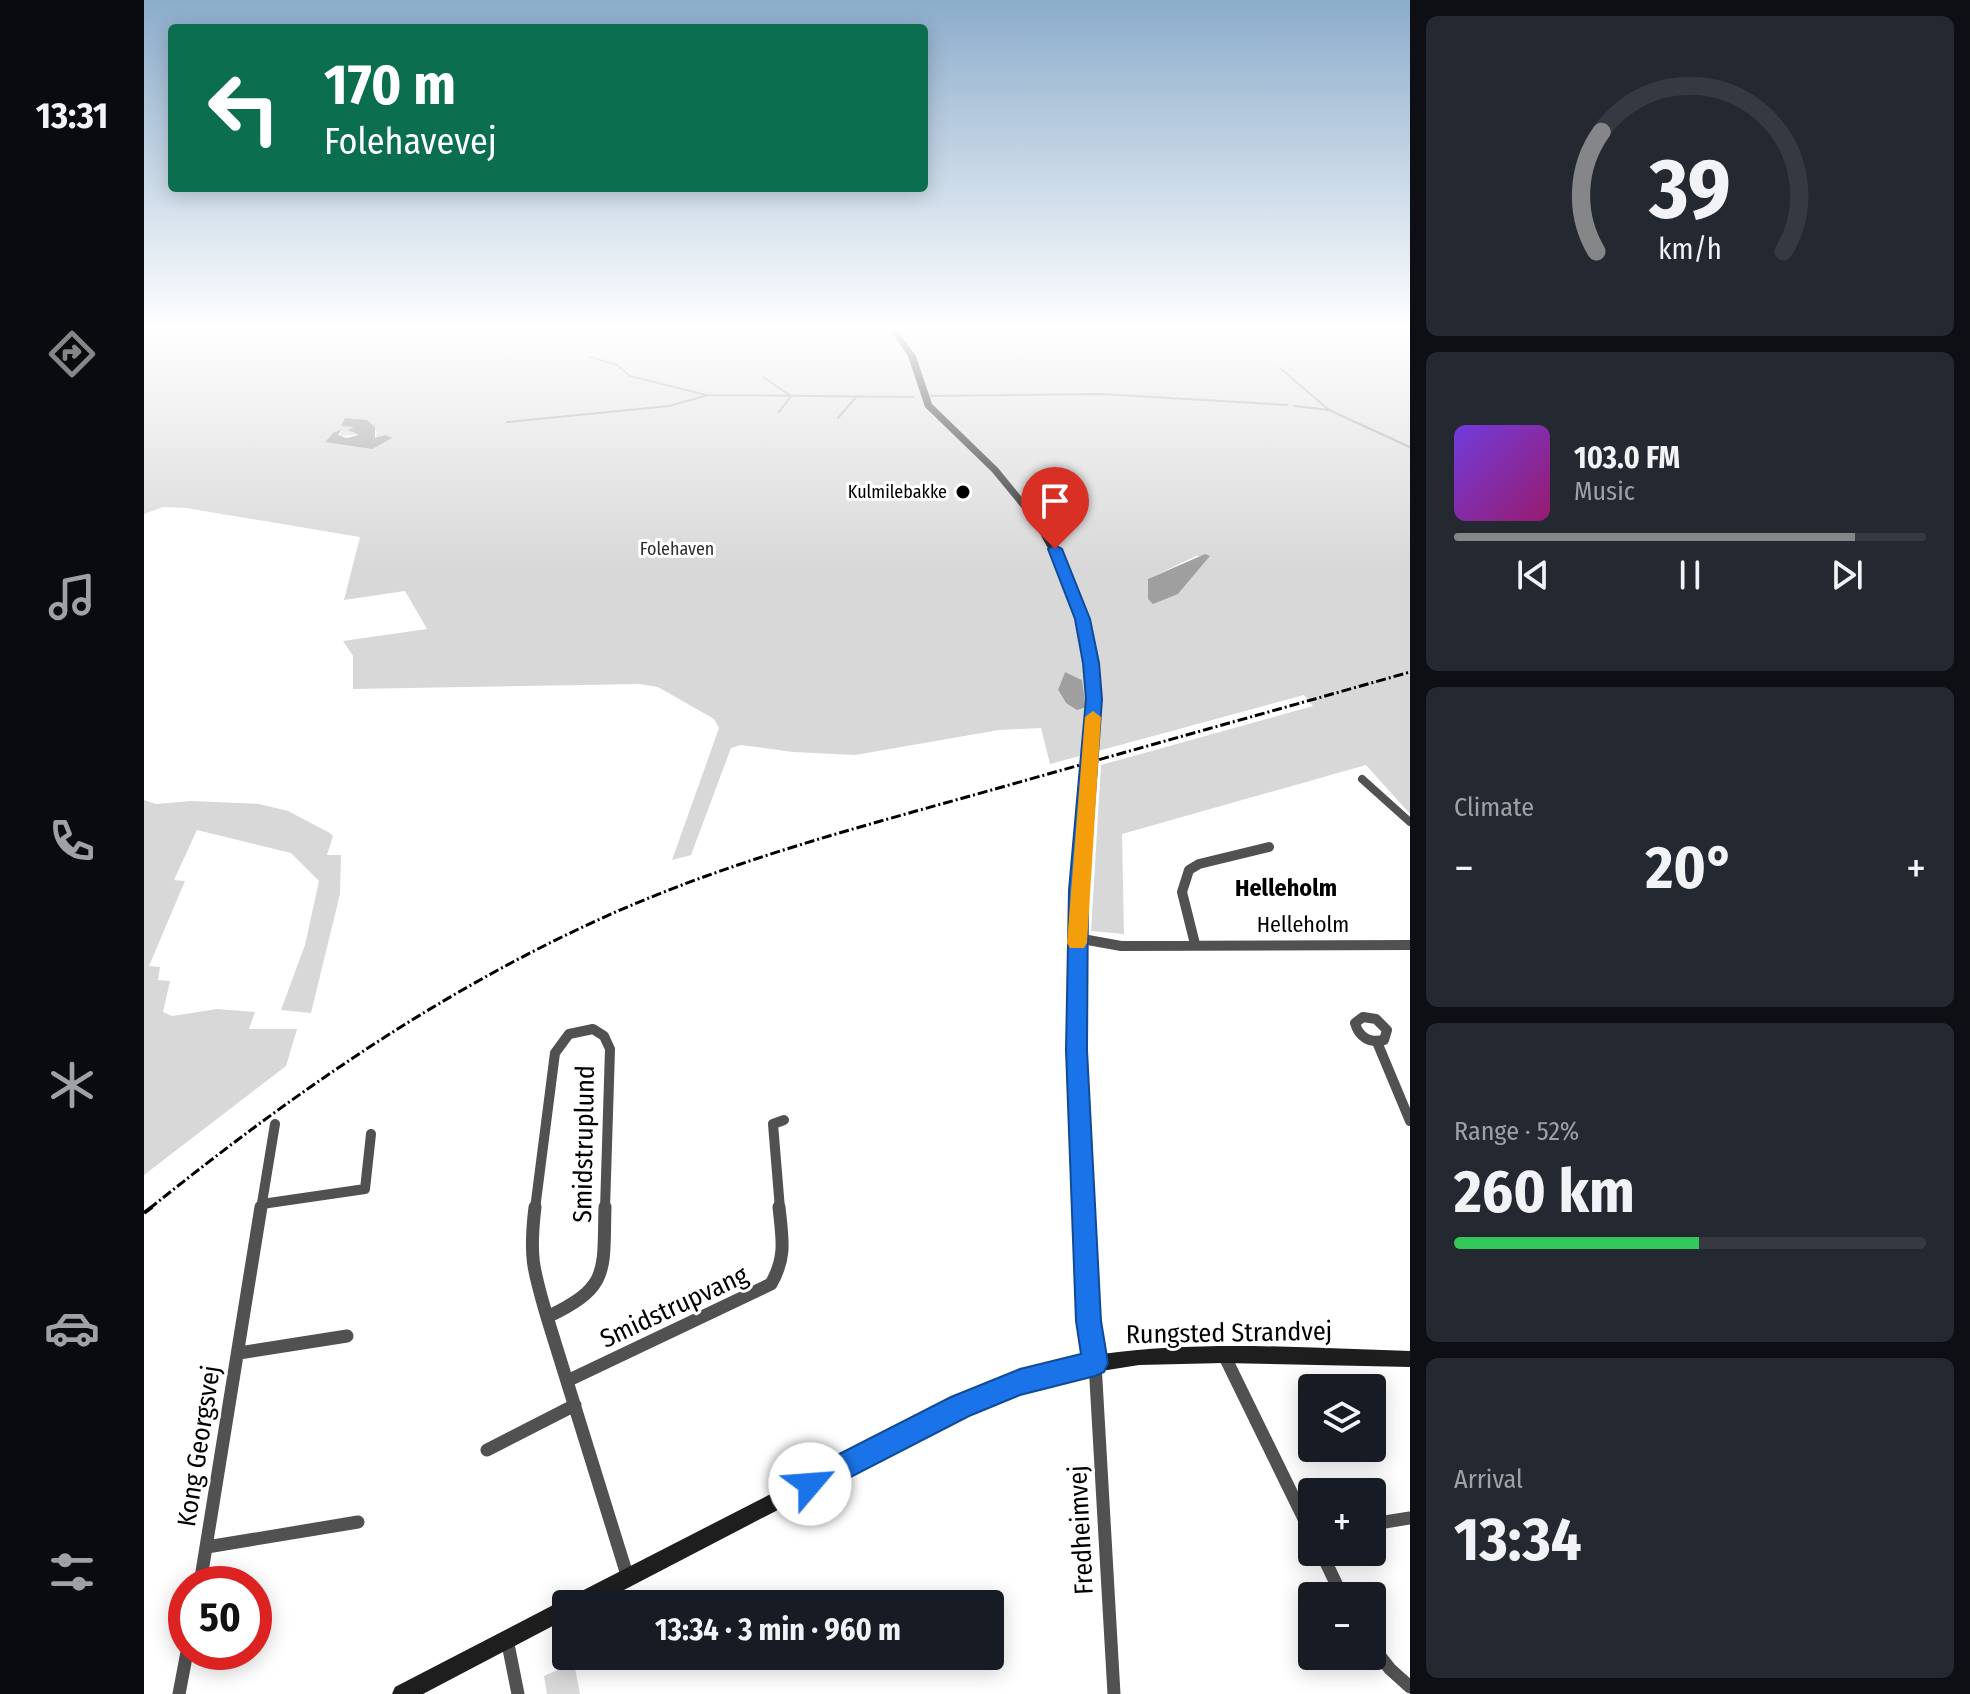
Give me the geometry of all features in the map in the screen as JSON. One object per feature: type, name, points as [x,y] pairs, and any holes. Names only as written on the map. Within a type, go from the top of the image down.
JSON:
[{"type":"street","points":[[932,409],[995,470],[1038,522],[1064,568],[1082,619],[1091,663],[1094,713],[1077,938],[1077,1065],[1088,1321],[1095,1363]]},
{"type":"street","points":[[1362,779],[1410,822]]},
{"type":"street","points":[[1195,944],[1182,892],[1189,870],[1199,864],[1269,847]]},
{"type":"street","name":"Helleholm","points":[[1077,938],[1121,946],[1410,945]]},
{"type":"street","name":"Smidstruplund","points":[[547,1317],[582,1299],[595,1287],[603,1271],[610,1049],[604,1036],[593,1029],[568,1033],[559,1041],[555,1053],[530,1248],[532,1267],[547,1317],[628,1578]]},
{"type":"street","points":[[1377,1042],[1410,1121]]},
{"type":"street","name":"Smidstrupvang","points":[[567,1381],[771,1284],[781,1266],[783,1253],[773,1124],[784,1120]]},
{"type":"street","name":"Kong Georgsvej","points":[[203,1566],[275,1124]]},
{"type":"street","points":[[262,1204],[365,1189],[371,1134]]},
{"type":"street","name":"Kong Georgsvej","points":[[239,1353],[347,1336]]},
{"type":"street","points":[[1224,1355],[1298,1506]]},
{"type":"street","name":"Rungsted Strandvej","points":[[604,1590],[960,1406],[1020,1382],[1095,1363],[1153,1356],[1410,1359]]},
{"type":"street","name":"Fredheimvej","points":[[1095,1363],[1114,1694]]},
{"type":"street","points":[[487,1450],[575,1405]]},
{"type":"street","points":[[1386,1522],[1410,1518]]},
{"type":"street","name":"Kong Georgsvej","points":[[207,1547],[358,1522]]},
{"type":"street","points":[[402,1694],[552,1616]]},
{"type":"street","points":[[507,1639],[518,1694]]},
{"type":"street","points":[[1386,1664],[1410,1687]]},
{"type":"street","points":[[179,1694],[184,1670]]},
{"type":"green space","name":"Folehaven","points":[[144,409],[1410,409],[1410,814],[1366,765],[1122,834],[1124,934],[1091,931],[1101,765],[1313,706],[1304,695],[1050,764],[1041,728],[999,730],[855,755],[793,752],[741,745],[731,748],[691,855],[672,860],[719,728],[714,719],[658,687],[639,684],[353,689],[353,656],[343,641],[427,629],[405,591],[344,600],[360,537],[186,508],[163,507],[144,514]],"holes":[[[352,418],[371,423],[377,433],[375,438],[385,435],[372,449],[327,438],[342,430],[339,436],[359,435],[353,433],[354,427],[342,425]],[[1196,556],[1209,557],[1178,594],[1153,603],[1148,579]],[[1065,672],[1082,680],[1086,707],[1066,703],[1058,691]]]},
{"type":"green space","points":[[144,800],[156,804],[191,801],[259,804],[288,811],[330,833],[333,836],[327,855],[341,855],[340,894],[311,1013],[281,1010],[305,945],[319,881],[291,853],[197,830],[174,880],[185,881],[149,966],[160,967],[158,980],[170,981],[163,1012],[172,1016],[217,1009],[255,1012],[249,1029],[297,1029],[286,1066],[144,1175]]},
{"type":"green space","points":[[558,1670],[575,1670],[580,1694],[547,1694],[544,1676]]},
{"type":"shaded area","points":[[345,418],[367,420],[375,427],[375,438],[385,435],[392,438],[372,449],[325,442],[342,429],[338,435],[347,438],[359,435],[348,430],[354,427],[341,426]]},
{"type":"shaded area","points":[[1205,554],[1210,556],[1178,594],[1153,604],[1148,599],[1148,579]]},
{"type":"shaded area","points":[[1065,672],[1082,680],[1086,707],[1077,710],[1066,703],[1058,690]]},
{"type":"waterway","points":[[507,422],[638,409]]},
{"type":"waterway","points":[[838,418],[846,409]]},
{"type":"waterway","points":[[1321,409],[1329,410]]},
{"type":"waterway","points":[[1329,410],[1410,447]]},
{"type":"railway","points":[[149,1209],[259,1124],[374,1044],[493,973],[618,911],[708,875],[801,845],[1410,672]]},
{"type":"railway","points":[[144,1213],[152,1207]]},
{"type":"slow traffic","points":[[1077,943],[1093,717]]},
{"type":"place","name":"Kulmilebakke","points":[[963,492]]},
{"type":"district","name":"Helleholm","points":[[1286,888]]},
{"type":"route","points":[[810,1484],[960,1406],[1020,1382],[1095,1363],[1088,1321],[1077,1050],[1079,890],[1094,699],[1082,619],[1055,549]]}]
